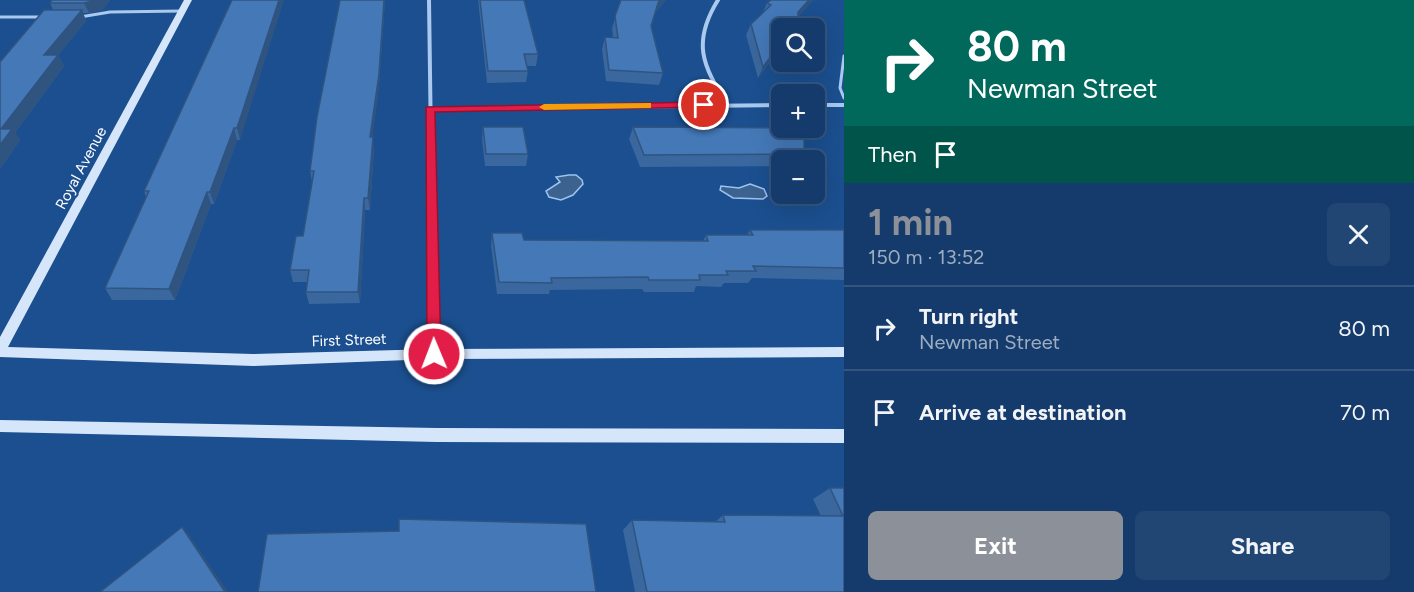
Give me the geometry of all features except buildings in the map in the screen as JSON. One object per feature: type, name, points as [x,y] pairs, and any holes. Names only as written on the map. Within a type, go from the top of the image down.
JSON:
[{"type":"main road","name":"Royal Avenue","points":[[0,351],[188,0]]},
{"type":"main road","name":"First Street","points":[[0,351],[253,360],[434,354],[844,352]]},
{"type":"main road","points":[[0,426],[449,435],[844,436]]},
{"type":"street","points":[[429,0],[434,354]]},
{"type":"street","points":[[717,0],[705,19],[701,52],[708,76],[726,104]]},
{"type":"street","points":[[430,109],[771,105]]},
{"type":"street","points":[[825,105],[844,105]]},
{"type":"lane","points":[[78,17],[110,12],[182,11]]},
{"type":"lane","points":[[0,17],[46,17]]},
{"type":"lane","points":[[844,56],[840,88],[844,98]]},
{"type":"water","points":[[576,175],[583,184],[573,195],[561,200],[549,197],[546,191],[560,182],[556,177]]},
{"type":"water","points":[[750,184],[764,189],[767,196],[763,199],[733,198],[720,190],[721,186],[739,188]]},
{"type":"slow traffic","points":[[544,107],[648,106]]},
{"type":"route","points":[[434,354],[430,109],[704,105]]}]
